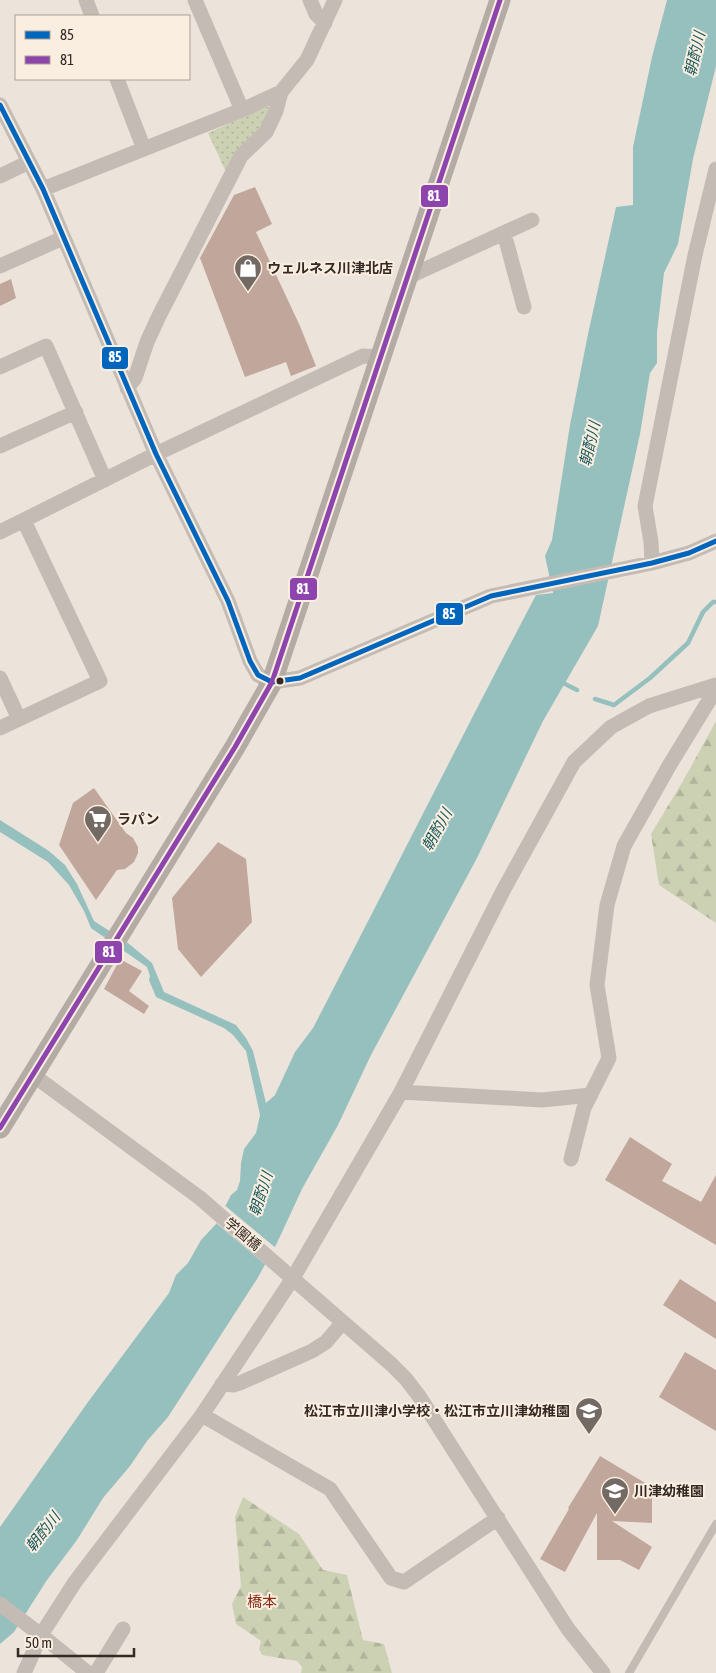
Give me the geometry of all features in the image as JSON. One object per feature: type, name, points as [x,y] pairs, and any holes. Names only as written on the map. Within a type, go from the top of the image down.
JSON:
[{"type":"street","points":[[86,0],[92,15]]},
{"type":"street","points":[[195,0],[242,110]]},
{"type":"street","points":[[310,0],[316,14],[325,23]]},
{"type":"street","points":[[127,388],[135,378],[147,342],[159,316],[241,156],[266,132],[276,111],[281,92],[307,60],[335,0]]},
{"type":"street","points":[[0,1128],[235,747],[272,682],[500,0]]},
{"type":"street","points":[[117,80],[144,149]]},
{"type":"street","points":[[42,189],[242,110],[281,92]]},
{"type":"street","points":[[0,105],[42,189],[156,454],[228,601],[250,661],[258,675],[272,682],[300,678],[452,611],[506,591],[652,563],[689,553],[716,541]]},
{"type":"street","points":[[0,176],[29,162]]},
{"type":"street","points":[[652,563],[651,542],[645,506],[695,255],[716,169]]},
{"type":"street","points":[[406,278],[532,220]]},
{"type":"street","points":[[504,233],[524,307]]},
{"type":"street","points":[[0,266],[63,238]]},
{"type":"street","points":[[0,367],[46,346],[105,480]]},
{"type":"street","points":[[0,532],[156,454],[363,356],[380,357]]},
{"type":"street","points":[[0,446],[76,412]]},
{"type":"street","points":[[0,728],[100,681],[24,521]]},
{"type":"street","points":[[0,678],[20,719]]},
{"type":"street","points":[[24,1673],[37,1632],[202,1414],[401,1092],[504,889],[574,762],[611,727],[649,706],[716,687]]},
{"type":"street","points":[[571,1159],[584,1108],[609,1058],[597,985],[607,905],[624,846],[716,687]]},
{"type":"street","name":"学園橋","points":[[33,1075],[200,1198],[289,1274],[406,1379],[419,1396],[568,1629],[603,1673]]},
{"type":"street","points":[[401,1092],[542,1100],[591,1095]]},
{"type":"street","points":[[222,1384],[240,1384],[312,1351],[326,1342],[343,1322]]},
{"type":"street","points":[[202,1414],[330,1489],[391,1578],[404,1582],[498,1518]]},
{"type":"street","points":[[0,1604],[88,1673]]},
{"type":"street","points":[[96,1673],[123,1629]]},
{"type":"lane","points":[[629,1673],[716,1524]]},
{"type":"green space","points":[[265,107],[271,107],[265,128],[226,172],[208,133]]},
{"type":"green space","points":[[716,721],[716,923],[659,885],[651,834]]},
{"type":"green space","points":[[243,1497],[299,1534],[323,1570],[347,1575],[363,1640],[384,1644],[392,1673],[301,1673],[302,1667],[297,1661],[262,1655],[259,1649],[261,1641],[236,1624],[232,1604],[241,1586],[235,1517]]},
{"type":"water","name":"朝酌川","points":[[667,0],[716,0],[716,66],[693,159],[678,244],[664,273],[657,332],[657,363],[650,373],[640,434],[598,626],[543,721],[477,858],[371,1055],[338,1125],[302,1189],[277,1243],[257,1279],[168,1417],[103,1498],[77,1540],[47,1580],[14,1632],[0,1644],[0,1527],[88,1402],[169,1293],[176,1275],[188,1263],[201,1240],[216,1224],[231,1195],[237,1190],[244,1149],[256,1133],[260,1115],[246,1051],[233,1035],[224,1028],[156,997],[149,980],[150,976],[147,967],[91,928],[84,911],[69,885],[48,862],[0,832],[0,820],[49,851],[65,865],[77,884],[94,921],[128,943],[152,963],[164,992],[236,1025],[253,1051],[266,1103],[275,1095],[295,1052],[313,1028],[536,595],[553,593],[545,556],[552,540],[570,425],[616,207],[633,205],[633,147],[652,57]]},
{"type":"pier","points":[[223,1204],[277,1249],[267,1266],[214,1221]]},
{"type":"building","name":"ウェルネス川津北店","points":[[255,187],[272,224],[256,232],[300,326],[316,366],[291,376],[286,362],[245,377],[200,258],[234,195]]},
{"type":"building","points":[[11,279],[16,298],[0,306],[0,284]]},
{"type":"building","name":"ラパン","points":[[94,788],[138,847],[138,853],[134,862],[125,869],[117,870],[96,900],[59,845],[73,803]]},
{"type":"building","points":[[218,842],[246,859],[252,922],[201,977],[178,949],[172,898]]},
{"type":"building","points":[[120,959],[142,971],[129,991],[149,1006],[144,1014],[104,989]]},
{"type":"building","points":[[630,1137],[672,1164],[662,1181],[701,1202],[716,1175],[716,1245],[605,1180]]},
{"type":"building","points":[[680,1279],[716,1302],[716,1339],[663,1305]]},
{"type":"building","points":[[685,1352],[716,1370],[716,1431],[659,1397]]},
{"type":"building","points":[[600,1456],[652,1487],[652,1523],[612,1521],[652,1547],[639,1570],[620,1560],[597,1560],[597,1513],[565,1572],[540,1559]]},
{"type":"waterway","points":[[595,699],[614,705],[650,678],[688,643],[703,612],[713,602],[716,602]]},
{"type":"waterway","points":[[561,682],[577,690]]},
{"type":"transit line","name":"81","points":[[0,1128],[235,747],[272,682],[500,0]]},
{"type":"transit line","name":"85","points":[[0,105],[43,189],[156,454],[228,601],[250,661],[258,675],[272,682],[300,678],[491,596],[652,563],[689,553],[716,541]]},
{"type":"place","name":"ウェルネス川津北店","points":[[248,292]]},
{"type":"place","name":"ラパン","points":[[98,843]]},
{"type":"place","name":"松江市立川津小学校・松江市立川津幼稚園","points":[[589,1435]]},
{"type":"place","name":"川津幼稚園","points":[[615,1515]]},
{"type":"district","name":"橋本","points":[[262,1602]]}]
